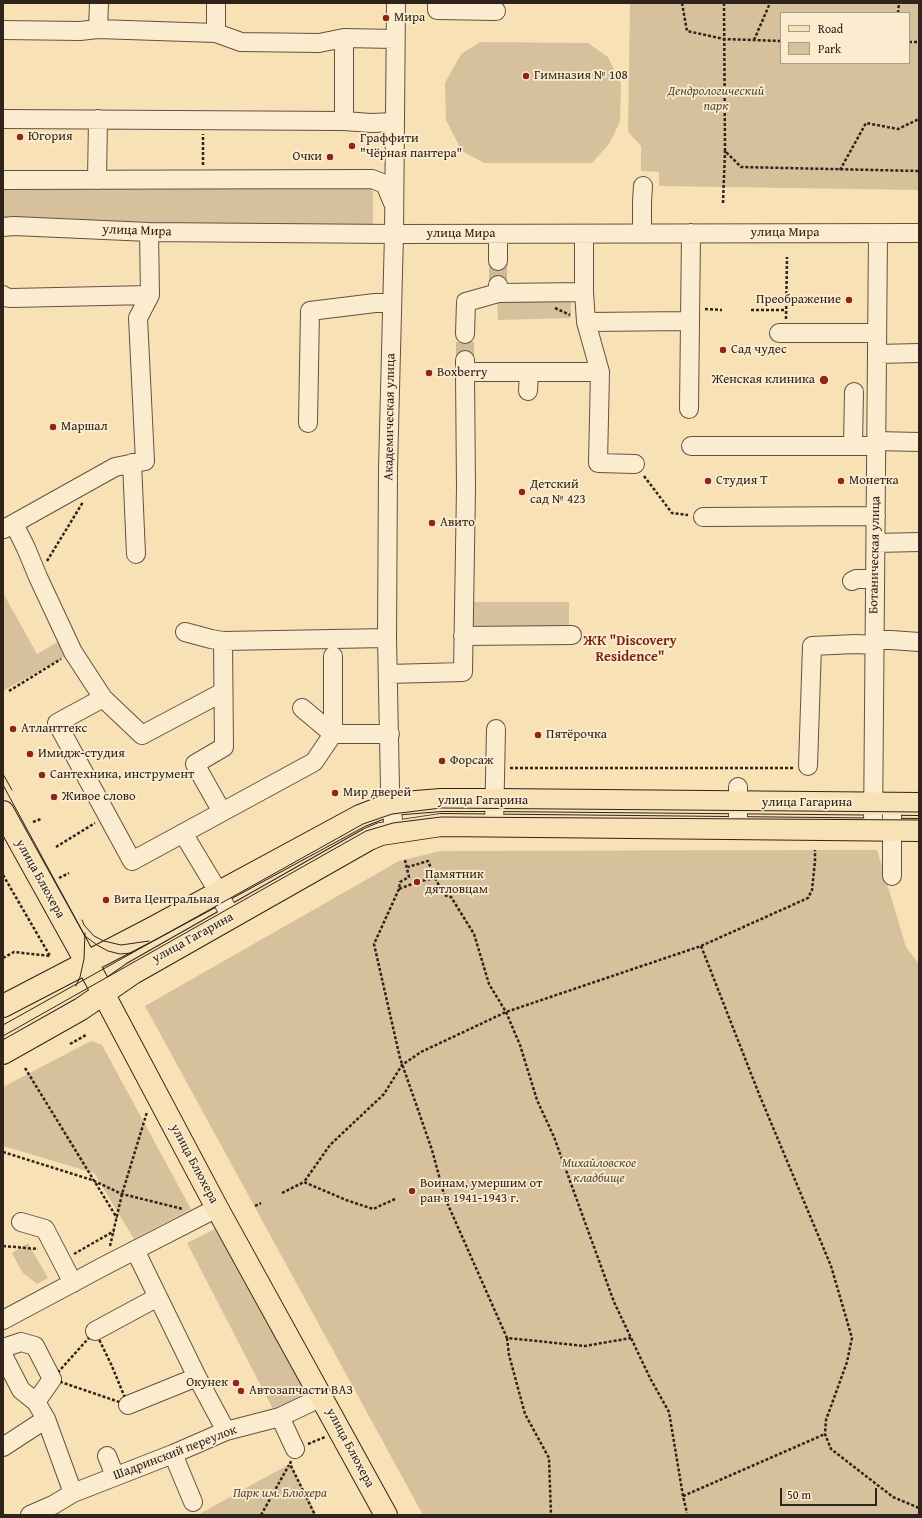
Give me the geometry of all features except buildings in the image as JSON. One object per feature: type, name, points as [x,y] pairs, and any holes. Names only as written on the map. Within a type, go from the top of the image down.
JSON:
[{"type":"main road","name":"улица Гагарина","points":[[3,1006],[219,893],[360,816],[391,804],[441,800],[738,795],[919,804]]},
{"type":"main road","name":"улица Блюхера","points":[[3,812],[103,994],[211,1211],[322,1396],[386,1515]]},
{"type":"main road","name":"улица Гагарина","points":[[3,1053],[81,1009],[133,973],[369,839],[381,834],[441,825],[919,830]]},
{"type":"street","points":[[98,29],[99,3]]},
{"type":"street","points":[[216,3],[216,33]]},
{"type":"street","name":"Академическая улица","points":[[394,832],[391,804],[387,638],[388,469],[394,234],[396,3]]},
{"type":"street","points":[[437,3],[437,10],[496,11]]},
{"type":"street","points":[[3,30],[80,31],[98,29],[216,33],[241,42],[319,43],[344,38],[395,38]]},
{"type":"street","points":[[344,38],[344,121]]},
{"type":"street","points":[[3,119],[395,122]]},
{"type":"street","points":[[97,180],[98,119]]},
{"type":"street","points":[[3,180],[372,180],[385,184],[394,206]]},
{"type":"street","points":[[642,233],[643,186]]},
{"type":"street","name":"улица Мира","points":[[3,227],[14,226],[149,232],[394,234],[919,233]]},
{"type":"street","points":[[149,232],[150,296],[138,318],[145,461],[115,467],[8,527],[26,548],[38,577],[74,652],[103,698],[142,735],[223,692]]},
{"type":"street","name":"Ботаническая улица","points":[[878,233],[874,642],[883,803],[883,830],[892,876]]},
{"type":"street","points":[[498,234],[498,261]]},
{"type":"street","points":[[584,234],[584,292],[586,322],[600,372],[598,463],[635,464]]},
{"type":"street","points":[[689,409],[691,234]]},
{"type":"street","points":[[465,334],[466,302],[498,289],[584,292]]},
{"type":"street","points":[[3,295],[4,297],[11,298],[150,296]]},
{"type":"street","points":[[308,423],[310,311],[375,303],[392,303]]},
{"type":"street","points":[[586,322],[690,321]]},
{"type":"street","points":[[783,333],[877,333]]},
{"type":"street","points":[[877,354],[919,353]]},
{"type":"street","points":[[388,674],[463,672],[466,488],[465,366],[529,372],[600,372]]},
{"type":"street","points":[[528,391],[529,372]]},
{"type":"street","points":[[853,445],[854,392]]},
{"type":"street","points":[[691,446],[853,445],[919,442]]},
{"type":"street","points":[[132,463],[136,554]]},
{"type":"street","points":[[703,517],[876,516]]},
{"type":"street","points":[[876,543],[919,542]]},
{"type":"street","points":[[852,581],[856,579],[875,579]]},
{"type":"street","points":[[185,632],[223,641],[387,638]]},
{"type":"street","points":[[463,636],[572,635]]},
{"type":"street","points":[[804,767],[812,646],[855,644],[891,640],[919,642]]},
{"type":"street","points":[[222,812],[195,764],[224,747],[223,641]]},
{"type":"street","points":[[103,698],[57,723],[132,861],[314,762],[334,734],[333,656]]},
{"type":"street","points":[[302,708],[334,734],[390,734]]},
{"type":"street","points":[[494,826],[496,729]]},
{"type":"street","points":[[738,795],[738,828]]},
{"type":"street","points":[[183,833],[219,893],[231,917]]},
{"type":"street","points":[[3,1320],[211,1211]]},
{"type":"street","points":[[21,1222],[45,1229],[73,1283]]},
{"type":"street","points":[[135,1250],[197,1377],[226,1431]]},
{"type":"street","points":[[95,1331],[158,1297]]},
{"type":"street","points":[[3,1348],[21,1342],[35,1346],[52,1379],[36,1402]]},
{"type":"street","points":[[3,1355],[22,1390],[36,1402],[46,1419],[73,1493]]},
{"type":"street","points":[[128,1406],[197,1377]]},
{"type":"street","name":"Шадринский переулок","points":[[30,1515],[55,1510],[73,1493],[173,1454],[226,1431],[280,1416],[322,1396]]},
{"type":"street","points":[[280,1416],[292,1457]]},
{"type":"street","points":[[3,1447],[46,1419]]},
{"type":"street","points":[[173,1454],[193,1502]]},
{"type":"street","points":[[107,1456],[116,1476]]},
{"type":"path","points":[[682,3],[687,31],[724,39],[780,40]]},
{"type":"path","points":[[723,203],[725,151],[724,3]]},
{"type":"path","points":[[754,40],[770,3]]},
{"type":"path","points":[[840,170],[866,123],[898,128],[919,119]]},
{"type":"path","points":[[203,121],[203,165]]},
{"type":"path","points":[[725,151],[741,167],[919,172]]},
{"type":"path","points":[[783,333],[786,310],[787,257]]},
{"type":"path","points":[[751,310],[786,310]]},
{"type":"path","points":[[635,464],[672,513],[703,517]]},
{"type":"path","points":[[38,577],[100,475]]},
{"type":"path","points":[[9,691],[74,652]]},
{"type":"path","points":[[496,768],[804,767]]},
{"type":"path","points":[[56,847],[107,816]]},
{"type":"path","points":[[33,822],[41,819]]},
{"type":"path","points":[[282,1193],[304,1182],[330,1145],[384,1094],[402,1065],[421,1052],[506,1012],[701,946],[808,898],[812,890],[815,850]]},
{"type":"path","points":[[405,860],[409,877],[400,882],[399,889],[374,944],[400,1058],[432,1150],[445,1198],[507,1338],[509,1355],[525,1414],[549,1458],[551,1515]]},
{"type":"path","points":[[408,868],[428,862],[444,895],[451,897],[474,934],[489,984],[506,1012],[520,1045],[536,1100],[554,1137],[614,1302],[650,1378],[669,1412],[683,1496],[688,1513]]},
{"type":"path","points":[[62,877],[69,873]]},
{"type":"path","points":[[3,874],[50,956],[14,952],[3,958]]},
{"type":"path","points":[[399,889],[417,882],[435,878]]},
{"type":"path","points":[[701,946],[759,1094],[830,1266],[852,1338],[848,1362],[826,1420],[826,1434],[831,1449],[894,1497],[919,1508]]},
{"type":"path","points":[[70,1044],[86,1035]]},
{"type":"path","points":[[24,1068],[92,1180],[117,1218]]},
{"type":"path","points":[[106,1265],[122,1194],[148,1110]]},
{"type":"path","points":[[3,1152],[92,1180],[122,1194],[211,1211]]},
{"type":"path","points":[[304,1182],[346,1200],[373,1209],[395,1199]]},
{"type":"path","points":[[439,1199],[445,1198]]},
{"type":"path","points":[[255,1206],[261,1203]]},
{"type":"path","points":[[3,1246],[42,1250],[59,1257],[114,1231]]},
{"type":"path","points":[[95,1331],[128,1406],[52,1379],[95,1331]]},
{"type":"path","points":[[507,1338],[585,1346],[631,1338]]},
{"type":"path","points":[[683,1496],[826,1434]]},
{"type":"path","points":[[261,1515],[292,1457],[328,1436]]},
{"type":"path","points":[[292,1457],[315,1515]]},
{"type":"green space","name":"Дендрологический парк","points":[[630,3],[919,3],[919,190],[659,186],[659,172],[641,171],[641,146],[628,132]]},
{"type":"green space","points":[[480,42],[588,43],[608,57],[621,84],[620,122],[609,144],[592,163],[484,163],[462,151],[446,120],[445,83],[461,54]]},
{"type":"green space","points":[[366,179],[373,192],[373,233],[3,227],[3,180]]},
{"type":"green space","points":[[571,298],[571,318],[498,320],[497,301]]},
{"type":"green space","points":[[3,593],[37,654],[61,640],[69,654],[3,691]]},
{"type":"green space","points":[[470,602],[569,602],[569,627],[470,628]]},
{"type":"green space","name":"Михайловское кладбище","points":[[877,850],[906,947],[919,964],[919,1515],[423,1515],[145,1006],[399,861],[441,851]]},
{"type":"green space","points":[[91,1041],[102,1045],[191,1209],[134,1239],[94,1173],[3,1146],[3,1087]]},
{"type":"green space","points":[[221,1226],[311,1397],[276,1415],[187,1243]]},
{"type":"green space","points":[[28,1243],[48,1278],[37,1284],[22,1272],[12,1253]]},
{"type":"green space","name":"Парк им. Блюхера","points":[[290,1464],[317,1515],[198,1515],[251,1485]]},
{"type":"tunnel","points":[[498,261],[498,285]]},
{"type":"tunnel","points":[[465,334],[465,360]]},
{"type":"tram line","points":[[3,774],[12,790]]},
{"type":"tram line","points":[[3,785],[85,936],[108,951],[120,954],[132,953]]},
{"type":"tram line","points":[[3,1025],[363,824],[392,814],[441,808],[919,812]]},
{"type":"tram line","points":[[3,1036],[366,831],[393,823],[441,817],[919,820]]},
{"type":"tram line","points":[[82,920],[84,925],[94,936],[104,941],[121,945],[149,941]]},
{"type":"tram line","points":[[76,986],[80,977],[84,959],[85,933]]},
{"type":"place","name":"Мира","points":[[386,18]]},
{"type":"place","name":"Гимназия № 108","points":[[526,76]]},
{"type":"place","name":"Югория","points":[[20,137]]},
{"type":"place","name":"Граффити \"Чёрная пантера\"","points":[[352,146]]},
{"type":"place","name":"Очки","points":[[330,157]]},
{"type":"place","name":"Преображение","points":[[849,300]]},
{"type":"place","name":"Сад чудес","points":[[723,350]]},
{"type":"place","name":"Boxberry","points":[[429,373]]},
{"type":"place","name":"Женская клиника","points":[[824,380]]},
{"type":"place","name":"Маршал","points":[[53,427]]},
{"type":"place","name":"Студия Т","points":[[708,481]]},
{"type":"place","name":"Монетка","points":[[841,481]]},
{"type":"place","name":"Детский сад № 423","points":[[522,492]]},
{"type":"place","name":"Авито","points":[[432,523]]},
{"type":"place","name":"Атланттекс","points":[[13,729]]},
{"type":"place","name":"Пятёрочка","points":[[538,735]]},
{"type":"place","name":"Имидж-студия","points":[[30,754]]},
{"type":"place","name":"Форсаж","points":[[442,761]]},
{"type":"place","name":"Сантехника, инструмент","points":[[42,775]]},
{"type":"place","name":"Мир дверей","points":[[335,793]]},
{"type":"place","name":"Живое слово","points":[[54,797]]},
{"type":"place","name":"Памятник дятловцам","points":[[417,882]]},
{"type":"place","name":"Вита Центральная","points":[[106,900]]},
{"type":"place","name":"Воинам, умершим от ран в 1941-1943 г.","points":[[412,1191]]},
{"type":"place","name":"Окунек","points":[[236,1383]]},
{"type":"place","name":"Автозапчасти ВАЗ","points":[[241,1391]]},
{"type":"district","name":"ЖК \"Discovery Residence\"","points":[[630,650]]}]
